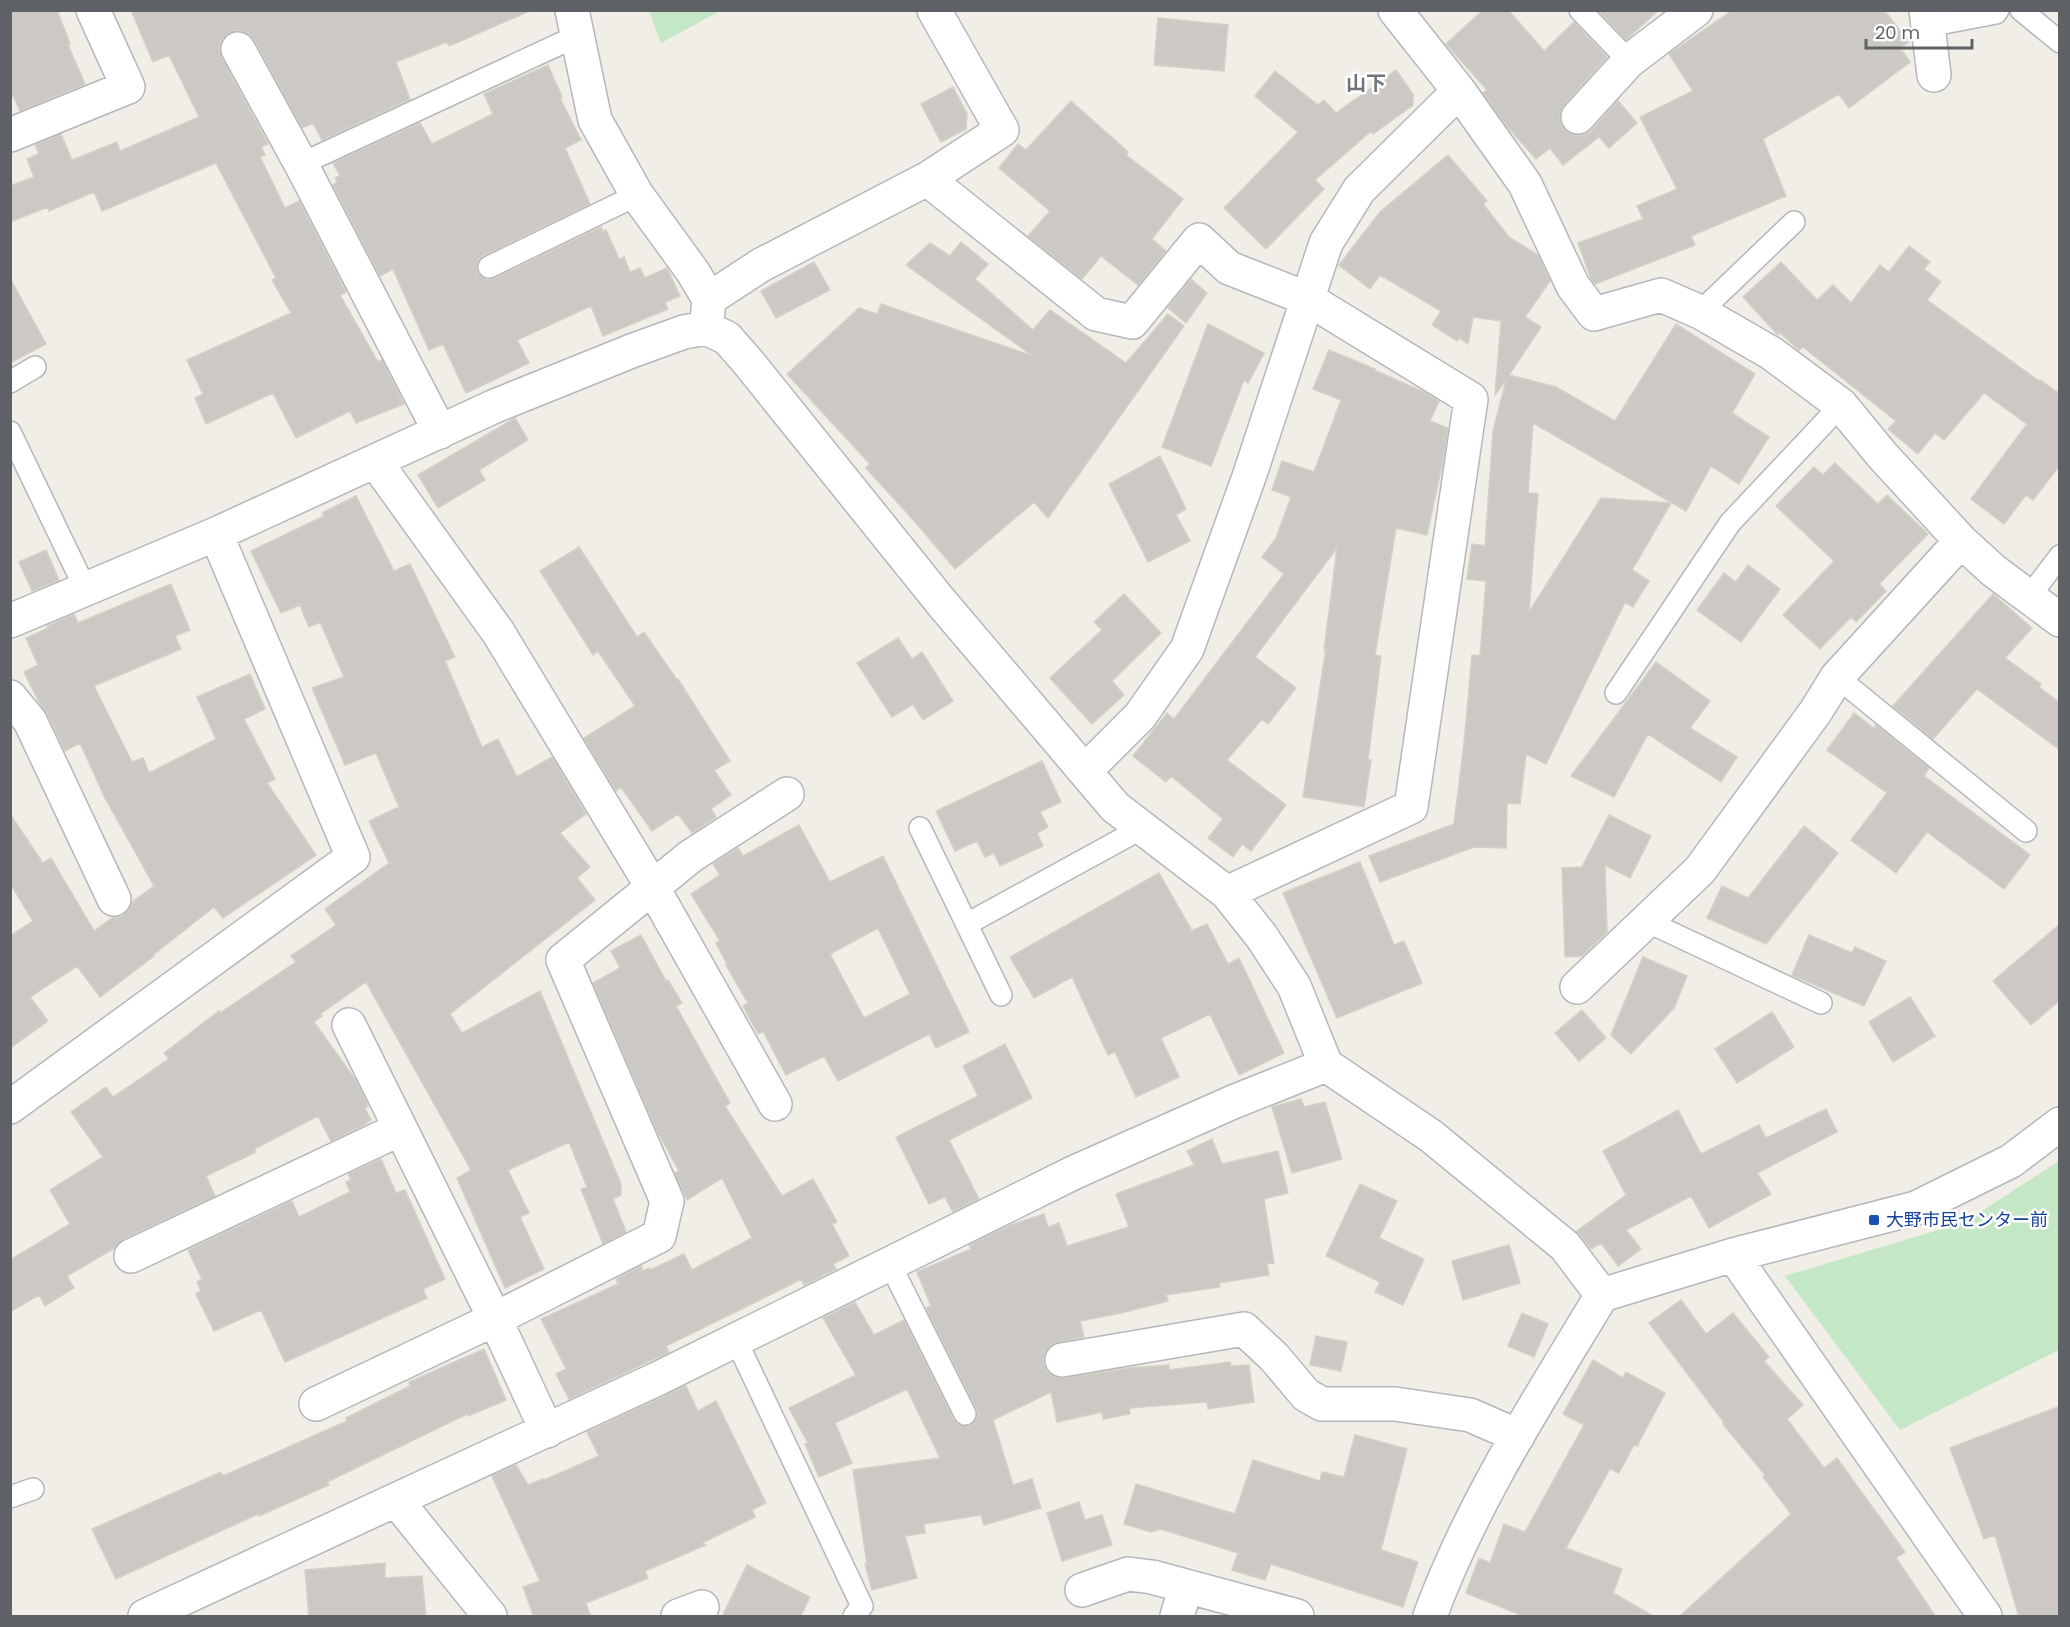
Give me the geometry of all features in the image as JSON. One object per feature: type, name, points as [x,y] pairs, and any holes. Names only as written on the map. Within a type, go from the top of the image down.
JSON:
[{"type":"street","points":[[10,135],[128,87],[93,10]]},
{"type":"street","points":[[10,621],[216,534],[495,406],[684,332],[708,314],[761,265],[927,179],[1002,130],[934,10]]},
{"type":"street","points":[[1395,10],[1459,91],[1526,184],[1573,286],[1594,314],[1661,295],[1700,312],[1771,353],[1841,405],[1882,455],[1961,541],[1994,571],[2060,620]]},
{"type":"street","points":[[1578,117],[1629,61],[1696,10]]},
{"type":"street","points":[[1927,18],[1934,75]]},
{"type":"street","points":[[575,23],[595,120],[637,195],[693,272],[708,314],[727,338],[941,602],[1115,807],[1227,893],[1262,937],[1294,986],[1326,1065],[1431,1136],[1565,1246],[1602,1295]]},
{"type":"street","points":[[238,50],[301,164],[440,432]]},
{"type":"street","points":[[1085,771],[1140,716],[1187,649],[1250,474],[1326,243],[1359,190],[1459,91]]},
{"type":"street","points":[[927,179],[1096,314],[1132,322],[1199,240],[1230,268],[1308,299],[1471,399],[1411,807],[1227,893]]},
{"type":"street","points":[[375,461],[498,632],[653,888],[775,1104]]},
{"type":"street","points":[[10,1107],[353,857],[216,534]]},
{"type":"street","points":[[1577,987],[1700,870],[1816,711],[1837,676],[1961,541]]},
{"type":"street","points":[[10,697],[30,722],[114,899]]},
{"type":"street","points":[[316,1404],[495,1319],[659,1236],[667,1201],[563,960],[691,856],[787,794]]},
{"type":"street","points":[[349,1025],[495,1319],[547,1431]]},
{"type":"street","points":[[145,1617],[547,1431],[1076,1172],[1233,1101],[1326,1065]]},
{"type":"street","points":[[1430,1617],[1470,1526],[1518,1436],[1602,1295],[1733,1255],[1916,1209],[2011,1161],[2060,1124]]},
{"type":"street","points":[[130,1256],[400,1129]]},
{"type":"street","points":[[1733,1255],[1985,1617]]},
{"type":"street","points":[[1062,1360],[1244,1329],[1274,1358],[1306,1395],[1322,1404],[1395,1404],[1470,1415],[1518,1436]]},
{"type":"street","points":[[396,1500],[490,1617]]},
{"type":"street","points":[[1082,1590],[1128,1574],[1152,1577],[1182,1601],[1297,1617]]},
{"type":"lane","points":[[1580,10],[1629,61]]},
{"type":"lane","points":[[1927,18],[1996,13],[1998,10]]},
{"type":"lane","points":[[2021,10],[2060,42]]},
{"type":"lane","points":[[301,164],[575,23]]},
{"type":"lane","points":[[489,267],[637,195]]},
{"type":"lane","points":[[1700,312],[1794,222]]},
{"type":"lane","points":[[10,382],[35,368]]},
{"type":"lane","points":[[1616,693],[1730,524],[1841,405]]},
{"type":"lane","points":[[10,432],[85,588]]},
{"type":"lane","points":[[2029,597],[2060,556]]},
{"type":"lane","points":[[1837,676],[2026,831]]},
{"type":"lane","points":[[967,924],[1144,827]]},
{"type":"lane","points":[[920,828],[1001,995]]},
{"type":"lane","points":[[1646,921],[1821,1003]]},
{"type":"lane","points":[[890,1264],[964,1414]]},
{"type":"lane","points":[[736,1340],[862,1606],[854,1617]]},
{"type":"lane","points":[[10,1497],[33,1489]]},
{"type":"green space","points":[[649,10],[720,11],[661,43]]},
{"type":"green space","points":[[2059,1161],[2059,1350],[1900,1430],[1785,1276],[1965,1222]]},
{"type":"building","points":[[10,10],[57,10],[70,44],[68,45],[85,84],[20,111],[10,89]]},
{"type":"building","points":[[131,10],[532,10],[449,46],[447,42],[396,62],[410,99],[322,140],[313,123],[302,128],[248,33],[238,30],[229,33],[222,40],[219,49],[268,144],[261,147],[265,155],[260,157],[285,208],[299,201],[346,292],[340,295],[378,362],[382,360],[404,404],[356,423],[350,411],[296,438],[273,393],[206,424],[195,398],[203,394],[187,360],[291,313],[272,280],[276,278],[216,163],[102,211],[94,192],[49,211],[48,207],[10,222],[10,186],[34,177],[27,159],[39,154],[35,145],[61,134],[72,160],[117,142],[120,151],[199,117],[169,55],[153,62]]},
{"type":"building","points":[[1483,10],[1508,10],[1544,51],[1574,22],[1607,57],[1560,112],[1560,122],[1566,131],[1575,135],[1584,135],[1592,130],[1618,101],[1637,123],[1609,148],[1599,137],[1563,165],[1550,148],[1536,159],[1506,125],[1483,93],[1487,90],[1446,44]]},
{"type":"building","points":[[1598,10],[1659,10],[1626,40]]},
{"type":"building","points":[[1733,10],[1884,10],[1909,42],[1900,48],[1910,62],[1849,108],[1839,94],[1763,139],[1786,196],[1691,236],[1695,245],[1595,284],[1578,243],[1643,219],[1637,206],[1677,189],[1640,117],[1693,91],[1669,54]]},
{"type":"building","points":[[1158,18],[1228,25],[1224,71],[1154,65]]},
{"type":"building","points":[[548,65],[562,97],[560,98],[581,140],[565,148],[590,204],[483,256],[476,266],[478,273],[488,280],[495,278],[601,227],[603,231],[606,230],[619,259],[624,257],[630,272],[640,268],[645,278],[667,268],[680,296],[665,302],[668,309],[603,336],[591,306],[517,340],[529,363],[466,393],[443,344],[429,350],[393,269],[380,276],[333,185],[337,182],[335,178],[340,176],[333,163],[420,123],[432,144],[493,114],[484,94]]},
{"type":"building","points":[[1396,70],[1413,94],[1413,105],[1373,134],[1371,131],[1315,180],[1324,189],[1266,249],[1224,208],[1298,132],[1255,96],[1275,71],[1318,105],[1324,100],[1336,113]]},
{"type":"building","points":[[953,87],[967,114],[966,129],[941,142],[921,104]]},
{"type":"building","points":[[1071,101],[1128,152],[1126,155],[1183,199],[1152,239],[1166,251],[1138,285],[1101,256],[1082,279],[1028,236],[1050,211],[999,168],[1018,144],[1026,150]]},
{"type":"building","points":[[1448,155],[1487,201],[1483,204],[1509,237],[1538,255],[1550,281],[1525,317],[1541,327],[1509,375],[1556,387],[1615,421],[1676,324],[1755,374],[1732,413],[1769,437],[1739,484],[1711,466],[1686,511],[1533,423],[1528,493],[1538,494],[1529,612],[1601,498],[1671,503],[1632,570],[1649,581],[1633,607],[1625,602],[1546,764],[1526,754],[1520,804],[1507,803],[1506,848],[1474,847],[1380,882],[1369,856],[1454,824],[1472,655],[1480,656],[1486,581],[1467,579],[1472,544],[1485,546],[1493,431],[1506,380],[1495,395],[1501,321],[1473,317],[1468,344],[1459,338],[1457,341],[1432,325],[1441,311],[1380,275],[1370,289],[1339,265],[1380,212]]},
{"type":"building","points":[[961,242],[988,264],[975,279],[1033,330],[1050,310],[1126,363],[1168,314],[1184,326],[1048,518],[1034,502],[955,569],[866,468],[870,464],[787,374],[859,308],[877,314],[881,304],[1033,356],[906,265],[930,243],[950,256]]},
{"type":"building","points":[[1909,246],[1930,262],[1924,269],[1941,282],[1927,300],[2060,394],[2060,465],[2033,500],[2026,495],[2004,524],[1971,499],[2027,424],[1984,393],[1944,440],[1935,433],[1918,454],[1888,429],[1896,421],[1803,347],[1799,350],[1779,332],[1778,335],[1743,297],[1781,262],[1817,300],[1833,285],[1851,303],[1880,265],[1889,272]]},
{"type":"building","points":[[814,262],[830,290],[776,318],[761,291]]},
{"type":"building","points":[[10,278],[46,344],[10,363]]},
{"type":"building","points":[[1191,279],[1207,293],[1186,323],[1168,308]]},
{"type":"building","points":[[1208,324],[1264,353],[1248,383],[1244,380],[1211,466],[1162,447]]},
{"type":"building","points":[[1329,350],[1375,369],[1439,401],[1430,421],[1448,428],[1443,461],[1427,535],[1396,528],[1375,655],[1381,656],[1364,807],[1303,797],[1326,648],[1324,651],[1337,548],[1255,657],[1296,688],[1268,724],[1262,719],[1227,760],[1286,805],[1251,851],[1242,844],[1233,857],[1208,838],[1223,819],[1171,776],[1166,782],[1133,756],[1167,713],[1174,719],[1284,574],[1262,557],[1276,538],[1291,497],[1272,490],[1282,461],[1314,472],[1341,400],[1313,389]]},
{"type":"building","points":[[515,418],[528,440],[479,470],[485,480],[438,508],[418,475]]},
{"type":"building","points":[[1160,456],[1186,509],[1176,515],[1190,541],[1148,562],[1109,484]]},
{"type":"building","points":[[1835,463],[1878,504],[1887,495],[1928,534],[1879,584],[1886,591],[1856,622],[1851,617],[1820,649],[1783,615],[1834,561],[1776,506],[1814,467],[1823,475]]},
{"type":"building","points":[[356,496],[394,571],[410,564],[455,657],[445,661],[482,747],[498,739],[517,777],[552,757],[586,814],[560,833],[590,867],[577,878],[595,900],[450,1014],[462,1033],[540,991],[621,1184],[621,1195],[613,1199],[626,1232],[603,1244],[581,1189],[587,1187],[569,1142],[508,1170],[529,1213],[520,1217],[544,1269],[505,1288],[457,1178],[471,1170],[366,982],[320,1014],[322,1016],[314,1022],[357,1082],[368,1106],[365,1108],[371,1120],[331,1141],[318,1116],[254,1149],[256,1152],[206,1176],[215,1196],[123,1239],[115,1248],[67,1276],[74,1288],[45,1306],[39,1295],[10,1312],[10,1260],[70,1224],[50,1190],[103,1157],[71,1112],[106,1087],[113,1097],[169,1059],[164,1053],[219,1011],[220,1013],[296,962],[291,956],[336,925],[325,909],[389,863],[369,821],[399,807],[376,753],[345,765],[312,688],[344,677],[320,622],[309,627],[300,605],[281,613],[251,551],[324,516],[322,513]]},
{"type":"building","points":[[579,547],[637,637],[644,632],[678,679],[730,761],[714,770],[731,795],[711,809],[716,817],[692,833],[678,814],[652,831],[621,787],[616,791],[584,738],[635,706],[598,651],[593,655],[540,571]]},
{"type":"building","points":[[46,550],[59,580],[32,591],[19,562]]},
{"type":"building","points":[[1748,565],[1780,589],[1741,642],[1697,610],[1724,573],[1736,582]]},
{"type":"building","points":[[171,584],[190,630],[175,636],[181,649],[94,686],[132,762],[143,758],[149,773],[216,739],[197,697],[250,674],[265,709],[244,719],[275,779],[267,783],[316,855],[223,918],[214,907],[100,997],[77,966],[30,997],[48,1021],[10,1048],[10,936],[33,921],[10,883],[10,814],[43,863],[51,858],[94,931],[112,918],[122,916],[129,910],[132,902],[154,886],[105,798],[80,743],[65,751],[47,713],[39,702],[24,672],[38,665],[26,638],[74,614],[78,623]]},
{"type":"building","points":[[1124,594],[1161,633],[1112,681],[1124,695],[1092,724],[1050,678],[1102,630],[1094,622]]},
{"type":"building","points":[[1993,594],[2032,628],[2005,658],[2041,684],[2039,687],[2060,703],[2060,750],[1977,689],[1933,739],[1893,706]]},
{"type":"building","points":[[898,638],[912,659],[922,652],[953,701],[923,720],[913,704],[892,717],[857,663]]},
{"type":"building","points":[[1656,662],[1710,701],[1690,728],[1737,757],[1721,782],[1648,734],[1614,797],[1571,776]]},
{"type":"building","points":[[1854,713],[1874,728],[1876,725],[1929,768],[1924,776],[2030,855],[2004,889],[1927,832],[1896,873],[1851,840],[1887,793],[1827,750]]},
{"type":"building","points":[[1042,761],[1061,802],[1040,812],[1048,827],[1037,833],[1043,846],[1000,866],[994,853],[985,857],[977,841],[955,851],[936,811]]},
{"type":"building","points":[[1609,815],[1651,836],[1630,878],[1605,865],[1607,932],[1582,956],[1565,957],[1562,868],[1582,867]]},
{"type":"building","points":[[799,825],[830,882],[883,856],[969,1032],[936,1048],[929,1034],[838,1081],[824,1056],[786,1075],[763,1031],[758,1034],[743,1006],[748,1003],[716,943],[720,941],[691,894],[720,875],[713,864],[738,848],[743,856]],"holes":[[[878,928],[910,994],[864,1018],[830,954]]]},
{"type":"building","points":[[1804,826],[1838,853],[1766,944],[1707,918],[1722,886],[1748,898]]},
{"type":"building","points":[[1360,862],[1394,945],[1404,941],[1422,983],[1337,1018],[1283,893]]},
{"type":"building","points":[[1159,873],[1191,929],[1189,932],[1207,924],[1228,964],[1239,958],[1284,1053],[1239,1075],[1210,1014],[1161,1038],[1179,1077],[1136,1097],[1115,1052],[1108,1055],[1072,977],[1034,998],[1010,957]]},
{"type":"building","points":[[2060,924],[2060,1000],[2031,1025],[1993,981]]},
{"type":"building","points":[[641,935],[666,981],[668,980],[682,1003],[676,1006],[730,1103],[725,1106],[782,1196],[813,1179],[837,1222],[832,1224],[849,1256],[833,1264],[836,1269],[804,1285],[801,1279],[666,1346],[669,1352],[569,1399],[556,1374],[566,1369],[541,1319],[618,1284],[616,1279],[641,1266],[643,1271],[649,1268],[650,1270],[684,1254],[692,1270],[752,1238],[722,1178],[687,1200],[675,1173],[679,1171],[656,1129],[593,983],[620,968],[611,951]]},
{"type":"building","points":[[1809,935],[1852,953],[1855,947],[1886,961],[1864,1006],[1792,975]]},
{"type":"building","points":[[1643,957],[1687,976],[1674,1008],[1631,1054],[1611,1035]]},
{"type":"building","points":[[1910,997],[1935,1036],[1893,1062],[1869,1022]]},
{"type":"building","points":[[1582,1010],[1606,1038],[1579,1061],[1555,1033]]},
{"type":"building","points":[[1772,1012],[1794,1047],[1737,1083],[1715,1049]]},
{"type":"building","points":[[1005,1044],[1032,1098],[949,1140],[979,1199],[953,1212],[945,1197],[929,1204],[896,1137],[978,1096],[963,1066]]},
{"type":"building","points":[[1301,1099],[1304,1107],[1325,1102],[1342,1159],[1292,1173],[1272,1107]]},
{"type":"building","points":[[1826,1109],[1837,1132],[1757,1173],[1771,1194],[1709,1228],[1691,1196],[1626,1230],[1641,1249],[1618,1266],[1601,1243],[1591,1249],[1577,1231],[1626,1195],[1603,1151],[1678,1110],[1701,1154],[1759,1125],[1766,1138]]},
{"type":"building","points":[[1212,1139],[1222,1164],[1278,1151],[1288,1193],[1264,1199],[1274,1263],[1267,1264],[1269,1275],[1219,1283],[1220,1287],[1166,1295],[1168,1301],[1080,1321],[1084,1337],[1051,1345],[1045,1353],[1043,1363],[1048,1372],[1055,1377],[1065,1378],[1129,1368],[1169,1365],[1169,1370],[1230,1362],[1231,1366],[1249,1365],[1254,1402],[1208,1409],[1207,1402],[1129,1408],[1130,1414],[1103,1419],[1102,1412],[1057,1422],[1051,1392],[993,1420],[1013,1485],[1032,1479],[1041,1508],[984,1525],[981,1515],[924,1524],[925,1533],[905,1536],[917,1578],[872,1590],[865,1564],[867,1564],[853,1470],[940,1458],[907,1389],[835,1423],[852,1463],[819,1477],[805,1444],[808,1443],[789,1408],[856,1375],[823,1318],[855,1302],[874,1335],[904,1320],[954,1420],[958,1425],[970,1426],[978,1414],[976,1408],[926,1308],[931,1306],[917,1272],[971,1249],[969,1245],[1008,1226],[1044,1214],[1048,1227],[1059,1223],[1067,1246],[1129,1227],[1116,1194],[1194,1165],[1187,1151]]},
{"type":"building","points":[[381,1159],[396,1193],[405,1190],[445,1279],[423,1289],[427,1298],[285,1362],[261,1310],[214,1331],[196,1294],[201,1291],[197,1282],[202,1279],[188,1250],[292,1201],[299,1217],[350,1192],[346,1182],[351,1180],[348,1174]]},
{"type":"building","points":[[1360,1184],[1397,1201],[1379,1238],[1424,1259],[1403,1305],[1375,1292],[1380,1282],[1326,1256]]},
{"type":"building","points":[[1509,1245],[1520,1283],[1463,1300],[1452,1261]]},
{"type":"building","points":[[1681,1300],[1706,1334],[1733,1313],[1769,1357],[1764,1361],[1803,1405],[1787,1419],[1824,1468],[1837,1458],[1905,1552],[1896,1558],[1936,1617],[1679,1617],[1791,1514],[1763,1477],[1765,1475],[1722,1423],[1726,1425],[1649,1323]]},
{"type":"building","points":[[1522,1313],[1548,1324],[1534,1357],[1508,1346]]},
{"type":"building","points":[[1316,1336],[1347,1342],[1341,1371],[1310,1365]]},
{"type":"building","points":[[484,1349],[506,1400],[468,1416],[467,1414],[327,1482],[329,1485],[259,1516],[258,1514],[116,1579],[92,1529],[221,1472],[223,1476],[347,1421],[346,1418],[410,1386],[409,1382]]},
{"type":"building","points":[[1593,1360],[1623,1378],[1626,1372],[1665,1393],[1637,1446],[1634,1445],[1619,1473],[1610,1469],[1566,1548],[1622,1569],[1613,1593],[1655,1617],[1526,1617],[1466,1593],[1479,1558],[1490,1563],[1504,1524],[1525,1532],[1584,1425],[1563,1414]]},
{"type":"building","points":[[686,1386],[698,1411],[716,1401],[766,1503],[752,1510],[755,1517],[702,1543],[706,1545],[645,1571],[648,1578],[586,1603],[591,1617],[534,1617],[523,1587],[540,1581],[492,1476],[516,1465],[528,1485],[599,1456],[587,1432]]},
{"type":"building","points":[[2060,1406],[2060,1617],[2019,1617],[1995,1535],[1984,1539],[1950,1448]]},
{"type":"building","points":[[1355,1435],[1407,1449],[1381,1550],[1418,1562],[1403,1607],[1271,1564],[1265,1580],[1232,1570],[1238,1553],[1161,1529],[1151,1532],[1124,1524],[1136,1484],[1235,1514],[1253,1460],[1320,1481],[1322,1472],[1344,1477]]},
{"type":"building","points":[[1079,1502],[1085,1520],[1102,1515],[1112,1545],[1062,1561],[1047,1513]]},
{"type":"building","points":[[385,1563],[385,1578],[422,1576],[426,1617],[309,1617],[305,1570]]},
{"type":"building","points":[[747,1565],[810,1597],[800,1617],[722,1617]]},
{"type":"place","name":"大野市民センター前","points":[[1874,1220]]},
{"type":"district","name":"山下","points":[[1366,83]]}]
